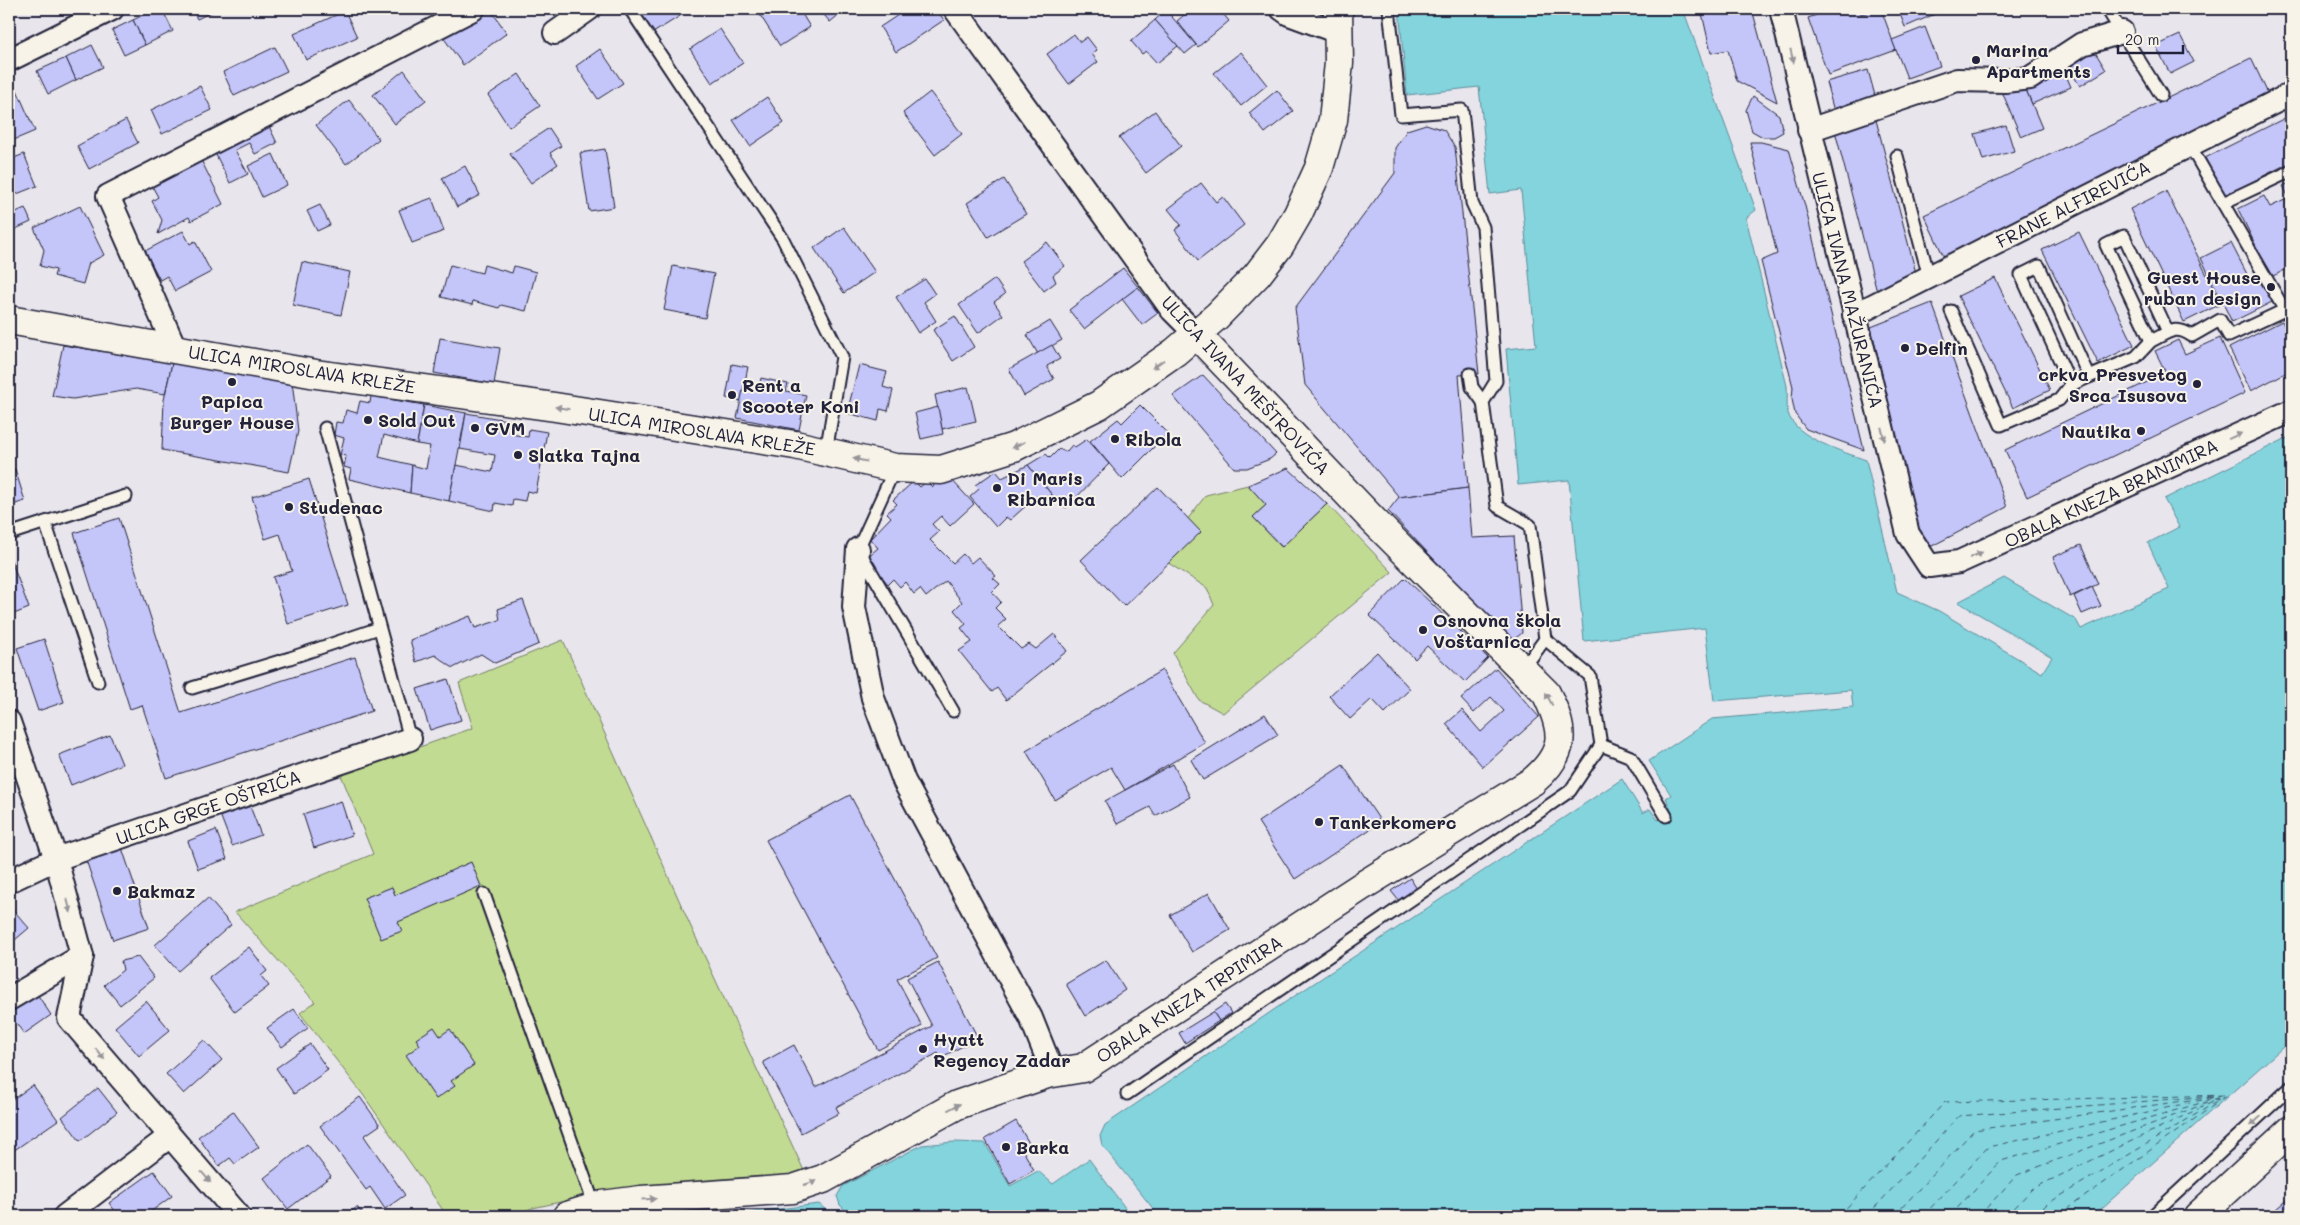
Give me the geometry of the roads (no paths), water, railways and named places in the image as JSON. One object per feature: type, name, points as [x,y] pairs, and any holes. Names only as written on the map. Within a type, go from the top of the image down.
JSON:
[{"type":"street","points":[[9,60],[112,9]]},
{"type":"street","name":"ULICA MIROSLAVA KRLEŽE","points":[[174,348],[108,196],[473,9]]},
{"type":"street","points":[[555,33],[588,9]]},
{"type":"street","name":"ULICA IVANA MEŠTROVIĆA","points":[[955,9],[1172,310],[1371,518],[1546,693],[1558,720],[1560,738]]},
{"type":"street","points":[[1282,9],[1289,14],[1338,21]]},
{"type":"street","name":"ULICA IVANA MAŽURANIĆA","points":[[1781,9],[1908,534],[1929,566]]},
{"type":"street","name":"ULICA MIROSLAVA KRLEŽE","points":[[9,320],[316,374],[555,407],[826,452],[895,468],[941,470],[1014,447],[1099,405],[1174,352],[1196,334],[1258,275],[1280,245],[1298,214],[1319,168],[1333,120],[1339,63],[1338,21]]},
{"type":"street","points":[[1810,130],[1957,80],[2030,78],[2082,44],[2122,32]]},
{"type":"street","name":"FRANE ALFIREVIĆA","points":[[1854,315],[2291,94]]},
{"type":"street","name":"OBALA KNEZA BRANIMIRA","points":[[1929,566],[1959,562],[2291,411]]},
{"type":"street","points":[[858,550],[854,608],[873,698],[904,781],[1030,1018],[1053,1073]]},
{"type":"street","points":[[9,722],[56,859],[82,956],[69,1018],[239,1216]]},
{"type":"street","name":"OBALA KNEZA TRPIMIRA","points":[[568,1216],[595,1207],[641,1200],[793,1189],[824,1179],[957,1105],[1018,1083],[1053,1073],[1083,1068],[1362,886],[1533,781],[1549,768],[1557,753],[1560,738]]},
{"type":"street","name":"ULICA GRGE OŠTRIĆA","points":[[9,881],[56,859],[410,740]]},
{"type":"street","points":[[9,999],[82,956]]},
{"type":"street","points":[[2198,1216],[2291,1130]]},
{"type":"street","points":[[65,1216],[170,1136]]},
{"type":"lane","points":[[630,9],[783,239],[842,357],[826,452]]},
{"type":"lane","points":[[1389,9],[1401,115],[1462,110],[1472,203],[1483,227],[1496,381],[1483,402]]},
{"type":"lane","points":[[2107,9],[2161,95]]},
{"type":"lane","points":[[1951,311],[2001,425],[2059,400],[2071,385],[2136,357],[2143,352],[2151,341],[2168,332],[2182,329],[2192,336],[2220,320],[2229,336],[2288,308],[2190,146]]},
{"type":"lane","points":[[1897,156],[1929,277]]},
{"type":"lane","points":[[2223,203],[2291,171]]},
{"type":"lane","points":[[2151,341],[2106,245],[2124,236],[2168,332]]},
{"type":"lane","points":[[2071,385],[2021,275],[2038,266],[2089,377]]},
{"type":"lane","points":[[1126,1094],[1570,791],[1601,745],[1590,676],[1545,639],[1530,526],[1497,506],[1483,402],[1472,387],[1470,374]]},
{"type":"lane","points":[[325,428],[410,740]]},
{"type":"lane","points":[[895,468],[858,550],[953,711]]},
{"type":"lane","points":[[9,534],[126,496]]},
{"type":"lane","points":[[45,522],[98,682]]},
{"type":"lane","points":[[192,688],[379,628]]},
{"type":"lane","points":[[1522,669],[1545,639]]},
{"type":"lane","points":[[1601,745],[1631,757],[1666,816]]},
{"type":"lane","points":[[484,894],[595,1207]]},
{"type":"lane","points":[[2152,1216],[2291,1088]]},
{"type":"water","points":[[1399,9],[1683,9],[1756,210],[1746,218],[1787,386],[1787,410],[1792,422],[1800,430],[1821,443],[1866,460],[1897,592],[1939,611],[2042,673],[2052,657],[1958,602],[2004,578],[2076,620],[2081,629],[2169,589],[2148,543],[2179,527],[2164,499],[2291,436],[2291,1040],[2093,1216],[1159,1216],[1102,1145],[1100,1136],[1105,1125],[1275,1009],[1622,779],[1643,813],[1650,809],[1658,820],[1672,813],[1666,798],[1671,795],[1649,761],[1712,719],[1853,707],[1851,690],[1714,701],[1705,628],[1584,641],[1569,480],[1518,485],[1506,349],[1536,346],[1521,190],[1490,194],[1479,87],[1407,95]]},
{"type":"water","points":[[954,1142],[985,1143],[1010,1186],[1038,1171],[1053,1184],[1089,1159],[1131,1216],[851,1216],[840,1205],[837,1196],[843,1186],[922,1145]]},
{"type":"water","points":[[819,1204],[833,1216],[721,1216]]},
{"type":"place","name":"Marina Apartments","points":[[1976,60]]},
{"type":"place","name":"Guest House ruban design","points":[[2271,287]]},
{"type":"place","name":"Delfin","points":[[1905,348]]},
{"type":"place","name":"Papica Burger House","points":[[232,382]]},
{"type":"place","name":"crkva Presvetog Srca Isusova","points":[[2197,384]]},
{"type":"place","name":"Rent a Scooter Koni","points":[[732,395]]},
{"type":"place","name":"Sold Out","points":[[368,420]]},
{"type":"place","name":"GVM","points":[[475,428]]},
{"type":"place","name":"Nautika","points":[[2141,431]]},
{"type":"place","name":"Ribola","points":[[1115,439]]},
{"type":"place","name":"Slatka Tajna","points":[[518,455]]},
{"type":"place","name":"Di Maris Ribarnica","points":[[997,488]]},
{"type":"place","name":"Studenac","points":[[289,507]]},
{"type":"place","name":"Osnovna škola Voštarnica","points":[[1423,630]]},
{"type":"place","name":"Tankerkomerc","points":[[1319,822]]},
{"type":"place","name":"Bakmaz","points":[[117,891]]},
{"type":"place","name":"Hyatt Regency Zadar","points":[[923,1049]]},
{"type":"place","name":"Barka","points":[[1006,1147]]}]
